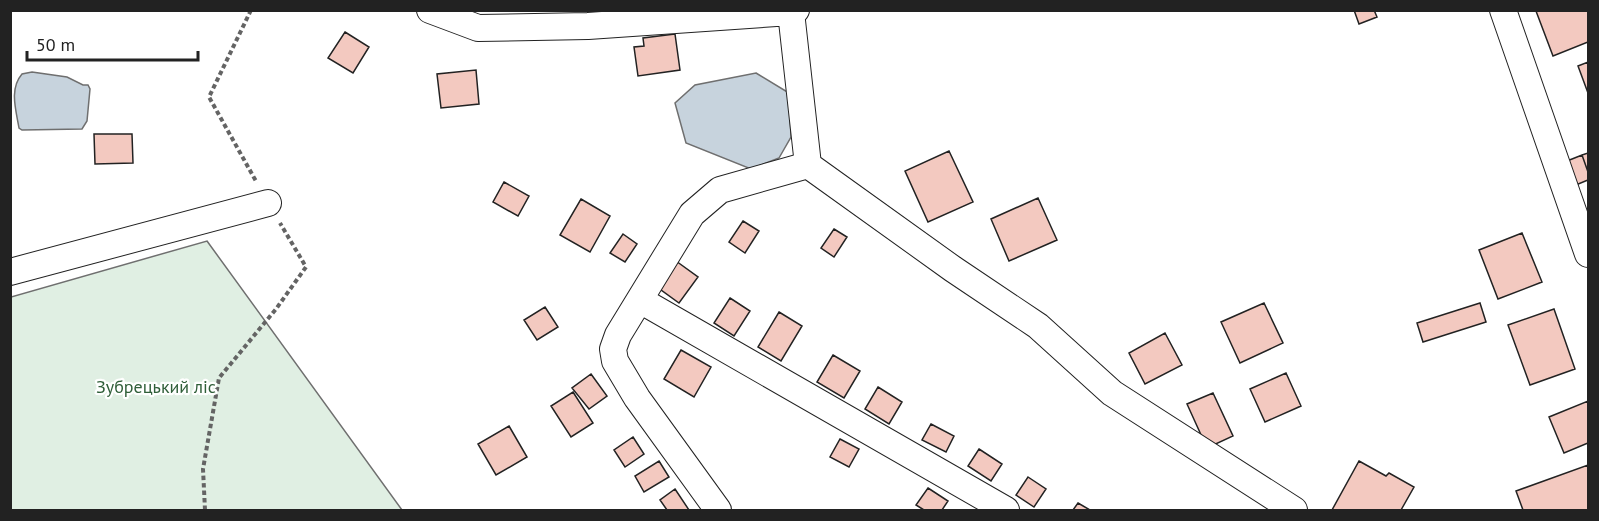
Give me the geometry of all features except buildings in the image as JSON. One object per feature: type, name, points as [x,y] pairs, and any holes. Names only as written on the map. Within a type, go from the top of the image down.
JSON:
[{"type":"street","points":[[430,10],[478,28],[588,26],[794,11],[808,165],[953,269],[1038,326],[1112,393],[1294,510]]},
{"type":"street","points":[[1503,10],[1588,254]]},
{"type":"street","points":[[718,510],[637,398],[615,361],[613,349],[618,335],[693,214],[720,190],[808,165]]},
{"type":"street","points":[[10,272],[268,203]]},
{"type":"street","points":[[640,300],[1006,510]]},
{"type":"path","points":[[205,510],[203,469],[219,378],[276,309],[306,267],[209,97],[251,10]]},
{"type":"green space","name":"Зубрецький ліс","points":[[207,241],[402,510],[11,510],[11,297]]},
{"type":"shaded area","points":[[32,72],[67,77],[88,85],[90,89],[87,121],[82,129],[22,130],[19,128],[14,100],[16,86],[22,74]]},
{"type":"shaded area","points":[[756,73],[789,93],[791,137],[779,158],[751,169],[686,143],[675,103],[695,85]]}]
